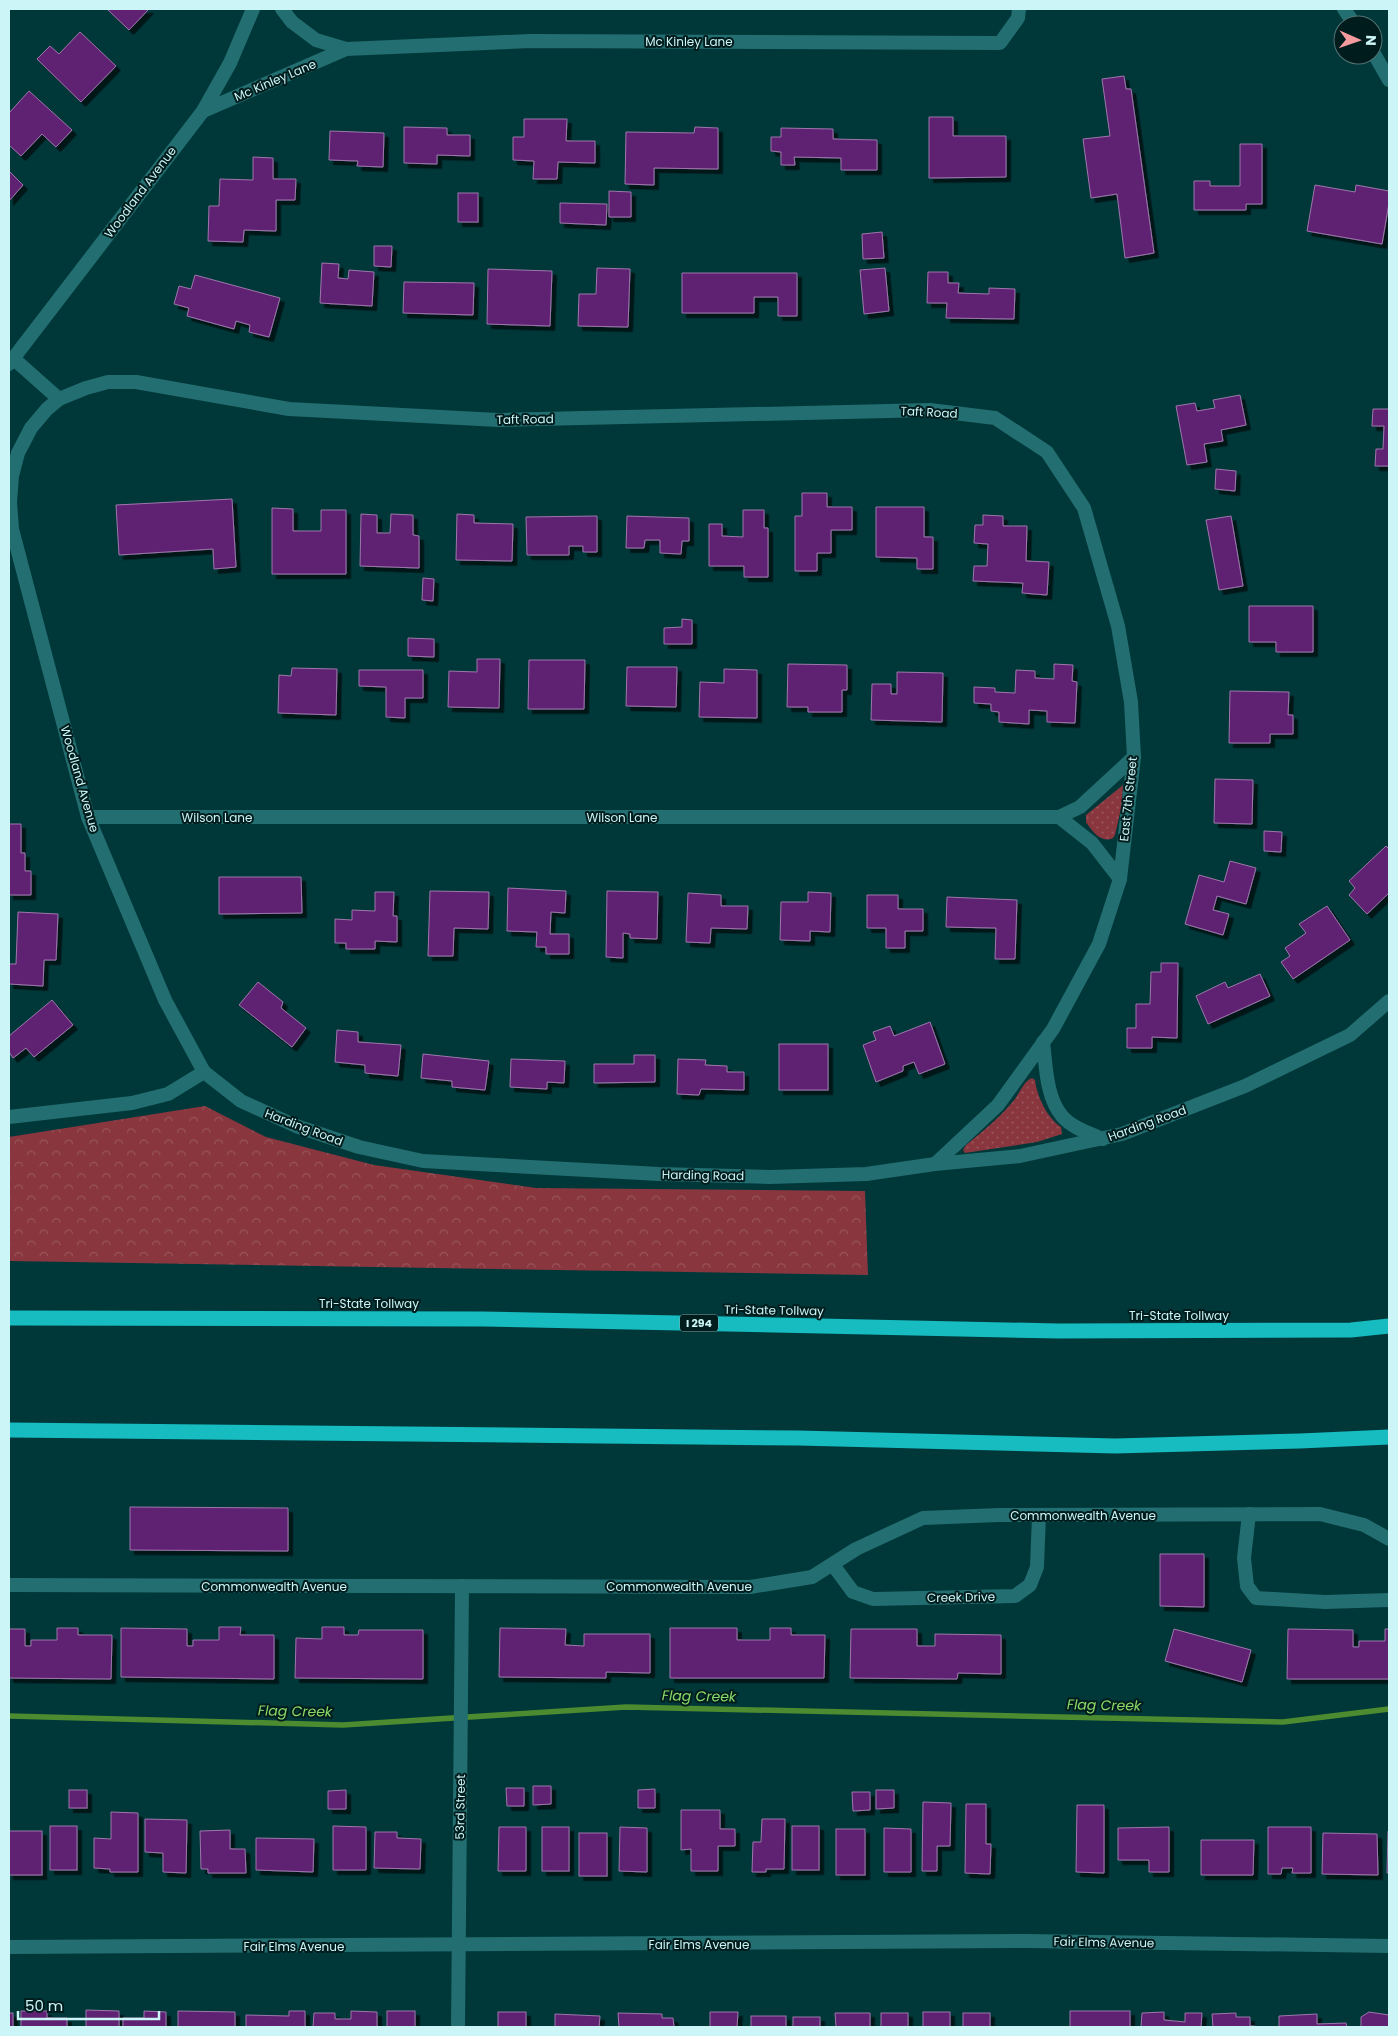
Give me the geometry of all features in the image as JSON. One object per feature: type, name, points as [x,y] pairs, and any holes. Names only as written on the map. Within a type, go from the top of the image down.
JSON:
[{"type":"highway","name":"Tri-State Tollway","points":[[9,1318],[483,1319],[1058,1331],[1351,1330],[1389,1326]]},
{"type":"highway","points":[[9,1430],[798,1438],[1115,1446],[1389,1437]]},
{"type":"street","name":"Woodland Avenue","points":[[11,362],[203,110],[230,63],[253,9]]},
{"type":"street","name":"Mc Kinley Lane","points":[[282,9],[292,22],[316,40],[346,48],[530,41],[1000,44],[1018,14]]},
{"type":"street","name":"Mc Kinley Lane","points":[[203,110],[346,48]]},
{"type":"street","points":[[1380,65],[1389,80]]},
{"type":"street","points":[[11,362],[59,399]]},
{"type":"street","name":"Taft Road","points":[[12,529],[10,502],[12,476],[18,453],[31,428],[47,409],[59,399],[86,388],[108,382],[136,382],[289,409],[498,420],[930,410],[995,418]]},
{"type":"street","name":"East 7th Street","points":[[935,1164],[998,1104],[1053,1029],[1099,944],[1120,879],[1134,757],[1131,702],[1118,626],[1084,508],[1046,452],[995,418]]},
{"type":"street","name":"Woodland Avenue","points":[[12,529],[88,817],[164,1000],[204,1072]]},
{"type":"street","name":"Wilson Lane","points":[[88,817],[1059,817],[1080,806],[1134,757]]},
{"type":"street","points":[[1059,817],[1092,843],[1120,879]]},
{"type":"street","name":"Harding Road","points":[[204,1072],[241,1101],[296,1126],[359,1147],[423,1161],[659,1174],[770,1177],[866,1174],[935,1164],[1020,1156],[1122,1134],[1246,1086],[1350,1034],[1389,1001]]},
{"type":"street","points":[[1043,1042],[1053,1102],[1063,1117],[1077,1128],[1103,1139]]},
{"type":"street","points":[[9,1117],[132,1103],[168,1094],[204,1072]]},
{"type":"street","points":[[1249,1514],[1244,1558],[1247,1586],[1256,1598],[1325,1602],[1389,1600]]},
{"type":"street","name":"Commonwealth Avenue","points":[[9,1585],[750,1587],[812,1577],[856,1549],[923,1518],[1038,1515],[1320,1514],[1364,1525],[1389,1539]]},
{"type":"street","name":"Creek Drive","points":[[833,1565],[853,1592],[873,1599],[1015,1596],[1030,1584],[1037,1567],[1038,1515]]},
{"type":"street","name":"53rd Street","points":[[458,2027],[462,1586]]},
{"type":"street","name":"Fair Elms Avenue","points":[[9,1947],[458,1946],[1028,1941],[1389,1946]]},
{"type":"green space","points":[[1123,785],[1122,804],[1115,835],[1109,839],[1101,838],[1094,833],[1086,822],[1086,815]]},
{"type":"green space","points":[[1032,1078],[1035,1080],[1044,1106],[1051,1118],[1061,1127],[1062,1134],[1037,1142],[965,1153],[963,1150],[966,1145],[1004,1112],[1024,1084]]},
{"type":"green space","points":[[205,1106],[266,1137],[374,1165],[536,1188],[865,1191],[868,1275],[9,1261],[9,1137]]},
{"type":"building","points":[[107,9],[149,9],[129,30]]},
{"type":"building","points":[[80,32],[116,66],[81,102],[37,59],[50,46],[59,54]]},
{"type":"building","points":[[1124,76],[1126,89],[1131,89],[1154,253],[1125,258],[1117,194],[1091,198],[1083,139],[1110,136],[1102,79]]},
{"type":"building","points":[[29,91],[72,130],[56,147],[42,134],[21,156],[9,145],[9,113]]},
{"type":"building","points":[[929,117],[953,117],[953,136],[1006,136],[1006,177],[929,178]]},
{"type":"building","points":[[524,119],[567,119],[566,141],[595,141],[595,163],[558,162],[557,179],[533,179],[534,161],[513,160],[513,137],[524,137]]},
{"type":"building","points":[[404,127],[447,128],[447,135],[470,135],[470,156],[437,155],[437,164],[404,163]]},
{"type":"building","points":[[695,127],[718,128],[718,169],[654,168],[654,185],[625,184],[626,132],[694,133]]},
{"type":"building","points":[[781,128],[833,129],[833,139],[877,140],[877,170],[841,170],[841,158],[794,157],[795,165],[781,165],[781,152],[771,151],[771,137],[781,137]]},
{"type":"building","points":[[330,131],[384,133],[383,167],[357,166],[358,161],[329,160]]},
{"type":"building","points":[[1240,144],[1262,144],[1262,204],[1246,204],[1246,210],[1194,210],[1194,181],[1210,181],[1210,186],[1240,186]]},
{"type":"building","points":[[253,157],[273,158],[273,179],[296,179],[295,200],[276,200],[276,231],[244,230],[243,242],[208,241],[209,206],[219,206],[220,179],[253,180]]},
{"type":"building","points":[[9,171],[23,185],[9,201]]},
{"type":"building","points":[[1315,185],[1355,192],[1356,185],[1389,191],[1389,203],[1382,244],[1307,231]]},
{"type":"building","points":[[609,191],[631,192],[631,217],[609,217]]},
{"type":"building","points":[[458,193],[478,193],[478,222],[458,222]]},
{"type":"building","points":[[560,203],[607,204],[606,225],[560,223]]},
{"type":"building","points":[[882,232],[884,258],[863,259],[862,234]]},
{"type":"building","points":[[374,246],[392,246],[391,267],[374,266]]},
{"type":"building","points":[[322,263],[339,264],[338,278],[348,279],[349,270],[374,272],[372,306],[320,303]]},
{"type":"building","points":[[597,268],[630,269],[628,327],[578,326],[579,294],[596,294]]},
{"type":"building","points":[[885,268],[889,311],[864,314],[860,270]]},
{"type":"building","points":[[488,269],[552,271],[550,326],[487,324]]},
{"type":"building","points":[[928,272],[948,272],[948,283],[959,283],[958,293],[989,294],[989,288],[1015,289],[1014,319],[946,318],[947,303],[927,303]]},
{"type":"building","points":[[682,273],[797,273],[797,316],[778,316],[778,297],[754,297],[754,313],[682,313]]},
{"type":"building","points":[[195,275],[280,298],[269,337],[249,332],[250,325],[236,321],[234,329],[187,316],[189,308],[174,304],[179,286],[191,289]]},
{"type":"building","points":[[404,282],[474,283],[473,315],[403,313]]},
{"type":"building","points":[[1240,395],[1246,425],[1221,430],[1223,441],[1204,444],[1207,462],[1187,465],[1176,406],[1195,403],[1197,411],[1215,408],[1213,400]]},
{"type":"building","points":[[1373,409],[1389,409],[1389,466],[1375,466],[1376,449],[1383,449],[1384,426],[1372,426]]},
{"type":"building","points":[[1216,469],[1236,471],[1235,491],[1215,489]]},
{"type":"building","points":[[802,493],[827,493],[827,507],[852,507],[852,530],[831,530],[831,553],[817,553],[817,571],[795,571],[795,516],[802,516]]},
{"type":"building","points":[[232,499],[236,567],[214,569],[213,549],[119,555],[116,505]]},
{"type":"building","points":[[876,507],[924,507],[924,537],[933,537],[933,569],[917,569],[917,558],[876,557]]},
{"type":"building","points":[[272,508],[293,509],[293,531],[321,531],[321,510],[346,510],[346,574],[272,574]]},
{"type":"building","points":[[743,510],[764,510],[764,528],[768,528],[768,577],[744,577],[744,566],[709,566],[709,524],[722,524],[722,536],[743,537]]},
{"type":"building","points":[[361,514],[377,515],[377,533],[390,533],[391,514],[413,515],[413,535],[419,536],[419,568],[360,566]]},
{"type":"building","points":[[457,514],[474,515],[474,523],[513,524],[512,561],[456,560]]},
{"type":"building","points":[[983,515],[1003,516],[1003,526],[1027,526],[1026,561],[1049,562],[1047,595],[1022,593],[1023,583],[973,581],[974,566],[987,566],[988,544],[974,543],[975,525],[983,525]]},
{"type":"building","points":[[597,516],[597,552],[583,552],[583,546],[569,546],[569,555],[527,555],[526,517]]},
{"type":"building","points":[[627,516],[689,518],[689,541],[682,541],[681,554],[660,553],[660,540],[645,540],[644,548],[626,548]]},
{"type":"building","points":[[1231,516],[1243,586],[1219,590],[1206,520]]},
{"type":"building","points":[[423,578],[434,579],[433,601],[422,600]]},
{"type":"building","points":[[1249,606],[1313,606],[1313,652],[1276,652],[1276,642],[1249,642]]},
{"type":"building","points":[[682,619],[692,620],[692,644],[664,644],[664,628],[682,627]]},
{"type":"building","points":[[408,638],[434,639],[434,657],[408,656]]},
{"type":"building","points":[[477,659],[500,659],[499,708],[448,707],[449,671],[477,672]]},
{"type":"building","points":[[529,660],[585,660],[584,709],[528,709]]},
{"type":"building","points":[[788,664],[847,665],[847,690],[842,690],[842,712],[808,712],[808,707],[787,707]]},
{"type":"building","points":[[1054,664],[1073,665],[1072,681],[1077,682],[1075,723],[1047,722],[1047,711],[1029,710],[1029,724],[999,722],[999,712],[991,711],[991,704],[974,703],[974,687],[995,688],[995,692],[1015,693],[1016,670],[1035,671],[1035,678],[1054,679]]},
{"type":"building","points":[[627,667],[677,667],[676,707],[626,706]]},
{"type":"building","points":[[292,668],[337,669],[336,715],[278,713],[279,675],[291,676]]},
{"type":"building","points":[[724,669],[757,670],[757,718],[699,717],[700,682],[724,683]]},
{"type":"building","points":[[359,670],[423,670],[423,698],[405,698],[405,718],[386,717],[386,687],[359,686]]},
{"type":"building","points":[[897,672],[943,673],[942,722],[871,720],[872,684],[891,684],[891,694],[897,694]]},
{"type":"building","points":[[1230,691],[1289,692],[1288,715],[1293,715],[1293,734],[1270,734],[1270,743],[1229,743]]},
{"type":"building","points":[[1215,779],[1253,780],[1252,824],[1214,823]]},
{"type":"building","points":[[9,824],[21,824],[21,853],[25,853],[25,871],[31,871],[31,895],[9,895]]},
{"type":"building","points":[[1264,831],[1282,832],[1281,852],[1264,851]]},
{"type":"building","points":[[1386,846],[1389,849],[1389,893],[1367,914],[1349,895],[1355,888],[1349,881]]},
{"type":"building","points":[[1230,861],[1256,868],[1246,904],[1217,896],[1213,910],[1229,914],[1223,935],[1185,924],[1199,875],[1224,882]]},
{"type":"building","points":[[219,877],[301,877],[302,913],[219,914]]},
{"type":"building","points":[[508,888],[566,891],[565,913],[551,912],[550,934],[569,934],[569,954],[546,954],[546,947],[536,947],[537,932],[507,931]]},
{"type":"building","points":[[430,891],[489,892],[488,929],[454,928],[453,956],[428,956]]},
{"type":"building","points":[[607,891],[658,892],[657,939],[630,938],[630,934],[623,933],[623,958],[606,957]]},
{"type":"building","points":[[375,892],[394,892],[393,916],[397,916],[397,942],[375,941],[375,949],[346,949],[346,943],[335,943],[335,919],[352,920],[352,910],[375,911]]},
{"type":"building","points":[[808,892],[831,893],[830,932],[810,931],[810,941],[780,940],[781,902],[808,902]]},
{"type":"building","points":[[688,893],[721,895],[721,906],[748,906],[747,929],[711,928],[710,943],[686,942]]},
{"type":"building","points":[[867,895],[898,895],[898,909],[923,909],[923,931],[905,931],[905,948],[886,948],[886,928],[867,928]]},
{"type":"building","points":[[947,897],[1017,900],[1015,959],[995,959],[996,928],[946,927]]},
{"type":"building","points":[[1327,906],[1350,940],[1293,979],[1281,962],[1290,956],[1285,948],[1306,933],[1299,924]]},
{"type":"building","points":[[18,912],[58,914],[56,960],[44,960],[43,986],[9,984],[9,964],[16,964]]},
{"type":"building","points":[[1161,963],[1178,963],[1177,1038],[1152,1037],[1152,1048],[1127,1048],[1127,1028],[1136,1028],[1136,1004],[1150,1004],[1151,972],[1161,972]]},
{"type":"building","points":[[1260,974],[1270,996],[1208,1024],[1196,996],[1225,982],[1228,988]]},
{"type":"building","points":[[258,982],[283,1002],[281,1008],[306,1028],[292,1047],[239,1005]]},
{"type":"building","points":[[52,1000],[73,1025],[34,1057],[26,1048],[13,1058],[9,1052],[9,1036]]},
{"type":"building","points":[[930,1022],[945,1064],[919,1074],[914,1062],[903,1066],[903,1071],[876,1082],[863,1045],[876,1040],[873,1032],[890,1026],[894,1036]]},
{"type":"building","points":[[337,1030],[358,1032],[358,1042],[401,1045],[398,1076],[365,1073],[365,1065],[335,1062]]},
{"type":"building","points":[[779,1044],[828,1044],[828,1090],[779,1090]]},
{"type":"building","points":[[423,1054],[489,1061],[485,1090],[452,1087],[452,1081],[421,1078]]},
{"type":"building","points":[[634,1055],[655,1055],[655,1082],[594,1083],[594,1064],[634,1064]]},
{"type":"building","points":[[511,1059],[565,1061],[564,1083],[547,1082],[547,1089],[510,1087]]},
{"type":"building","points":[[678,1059],[706,1060],[705,1065],[727,1066],[727,1072],[744,1072],[744,1090],[701,1089],[699,1095],[677,1094]]},
{"type":"building","points":[[130,1507],[288,1508],[288,1551],[130,1550]]},
{"type":"building","points":[[1160,1554],[1204,1554],[1204,1607],[1160,1606]]},
{"type":"building","points":[[219,1627],[241,1627],[240,1635],[274,1635],[274,1679],[121,1677],[121,1628],[187,1629],[187,1646],[193,1646],[193,1640],[219,1640]]},
{"type":"building","points":[[322,1627],[344,1627],[344,1635],[358,1635],[359,1630],[423,1630],[423,1679],[295,1678],[296,1638],[322,1639]]},
{"type":"building","points":[[57,1628],[78,1628],[78,1635],[112,1635],[111,1679],[9,1678],[9,1629],[25,1629],[25,1646],[31,1646],[31,1640],[57,1640]]},
{"type":"building","points":[[500,1628],[566,1629],[565,1645],[584,1646],[584,1634],[650,1634],[650,1673],[606,1672],[606,1678],[499,1677]]},
{"type":"building","points":[[670,1628],[737,1628],[737,1640],[770,1640],[770,1628],[791,1628],[791,1635],[825,1635],[824,1678],[670,1678]]},
{"type":"building","points":[[851,1629],[917,1629],[917,1646],[935,1646],[935,1634],[1001,1635],[1001,1674],[958,1673],[957,1679],[850,1678]]},
{"type":"building","points":[[1174,1629],[1251,1650],[1242,1682],[1165,1661]]},
{"type":"building","points":[[1288,1629],[1353,1630],[1353,1647],[1359,1647],[1359,1641],[1385,1641],[1385,1629],[1389,1629],[1389,1679],[1287,1679]]},
{"type":"building","points":[[533,1786],[551,1786],[551,1804],[533,1805]]},
{"type":"building","points":[[506,1788],[524,1788],[524,1806],[507,1806]]},
{"type":"building","points":[[655,1789],[655,1808],[638,1808],[638,1790]]},
{"type":"building","points":[[69,1790],[87,1790],[87,1808],[69,1808]]},
{"type":"building","points":[[346,1790],[346,1809],[328,1809],[328,1791]]},
{"type":"building","points":[[876,1790],[894,1790],[894,1808],[876,1809]]},
{"type":"building","points":[[852,1792],[870,1792],[870,1810],[853,1811]]},
{"type":"building","points":[[923,1802],[951,1803],[950,1846],[937,1846],[937,1871],[922,1871]]},
{"type":"building","points":[[966,1804],[986,1804],[986,1844],[991,1844],[990,1874],[965,1873]]},
{"type":"building","points":[[1077,1805],[1104,1805],[1104,1873],[1076,1872]]},
{"type":"building","points":[[681,1810],[720,1810],[720,1829],[735,1829],[735,1846],[718,1846],[718,1871],[691,1871],[691,1849],[681,1850]]},
{"type":"building","points":[[111,1812],[138,1813],[138,1872],[110,1872],[110,1869],[94,1868],[94,1838],[111,1839]]},
{"type":"building","points":[[145,1819],[187,1820],[186,1873],[163,1872],[163,1853],[145,1852]]},
{"type":"building","points":[[762,1819],[785,1819],[784,1869],[766,1869],[766,1872],[752,1872],[753,1842],[761,1842]]},
{"type":"building","points":[[50,1826],[77,1826],[77,1870],[50,1870]]},
{"type":"building","points":[[333,1826],[366,1827],[366,1870],[333,1870]]},
{"type":"building","points":[[792,1826],[819,1826],[819,1870],[792,1870]]},
{"type":"building","points":[[499,1827],[526,1827],[526,1871],[498,1871]]},
{"type":"building","points":[[542,1827],[569,1827],[569,1871],[542,1871]]},
{"type":"building","points":[[620,1827],[647,1828],[647,1872],[619,1871]]},
{"type":"building","points":[[1169,1827],[1169,1872],[1149,1872],[1149,1860],[1118,1860],[1118,1828]]},
{"type":"building","points":[[1268,1827],[1311,1827],[1311,1873],[1292,1873],[1293,1868],[1282,1868],[1281,1874],[1268,1874]]},
{"type":"building","points":[[884,1828],[911,1829],[911,1872],[884,1872]]},
{"type":"building","points":[[836,1829],[865,1829],[865,1875],[836,1875]]},
{"type":"building","points":[[230,1830],[230,1849],[245,1849],[246,1873],[208,1873],[208,1869],[201,1869],[200,1831]]},
{"type":"building","points":[[9,1831],[42,1831],[42,1875],[9,1875]]},
{"type":"building","points":[[1388,1831],[1389,1873],[1387,1873]]},
{"type":"building","points":[[375,1832],[397,1832],[397,1838],[421,1839],[420,1869],[374,1868]]},
{"type":"building","points":[[579,1833],[607,1833],[607,1876],[579,1876]]},
{"type":"building","points":[[1323,1833],[1377,1834],[1378,1875],[1322,1874]]},
{"type":"building","points":[[256,1838],[314,1839],[313,1872],[256,1870]]},
{"type":"building","points":[[1201,1840],[1254,1840],[1253,1875],[1201,1875]]},
{"type":"building","points":[[86,2010],[119,2011],[119,2027],[86,2027]]},
{"type":"building","points":[[21,2011],[47,2011],[47,2018],[67,2018],[67,2027],[21,2027]]},
{"type":"building","points":[[144,2011],[166,2012],[166,2027],[123,2027],[123,2018],[144,2018]]},
{"type":"building","points":[[178,2011],[235,2012],[235,2027],[178,2027]]},
{"type":"building","points":[[289,2011],[305,2011],[305,2027],[246,2027],[246,2015],[289,2016]]},
{"type":"building","points":[[351,2011],[377,2012],[377,2027],[313,2027],[314,2013],[335,2013],[335,2019],[351,2019]]},
{"type":"building","points":[[387,2011],[415,2011],[415,2027],[387,2027]]},
{"type":"building","points":[[1070,2011],[1130,2011],[1130,2027],[1070,2027]]},
{"type":"building","points":[[498,2012],[526,2012],[526,2027],[498,2027]]},
{"type":"building","points":[[710,2012],[738,2012],[737,2027],[710,2027]]},
{"type":"building","points":[[923,2012],[950,2012],[950,2027],[923,2027]]},
{"type":"building","points":[[1164,2012],[1164,2020],[1185,2022],[1185,2013],[1202,2013],[1201,2027],[1141,2027],[1142,2013]]},
{"type":"building","points":[[1369,2012],[1389,2015],[1389,2027],[1361,2027],[1361,2017]]},
{"type":"building","points":[[9,2013],[13,2013],[13,2027],[9,2027]]},
{"type":"building","points":[[618,2013],[662,2014],[662,2018],[673,2018],[674,2027],[619,2027]]},
{"type":"building","points":[[835,2013],[870,2013],[870,2027],[836,2027]]},
{"type":"building","points":[[881,2013],[908,2013],[908,2027],[881,2027]]},
{"type":"building","points":[[963,2013],[990,2013],[990,2027],[963,2027]]},
{"type":"building","points":[[1236,2013],[1236,2017],[1250,2017],[1250,2026],[1265,2027],[1213,2027],[1212,2014]]},
{"type":"building","points":[[555,2014],[600,2016],[599,2027],[555,2027]]},
{"type":"building","points":[[1317,2014],[1317,2024],[1346,2023],[1347,2027],[1279,2027],[1279,2016]]},
{"type":"building","points":[[751,2016],[786,2016],[786,2027],[751,2027]]},
{"type":"building","points":[[793,2017],[820,2017],[820,2027],[793,2027]]},
{"type":"waterway","name":"Flag Creek","points":[[9,1716],[343,1725],[626,1707],[1283,1722],[1389,1709]]}]
